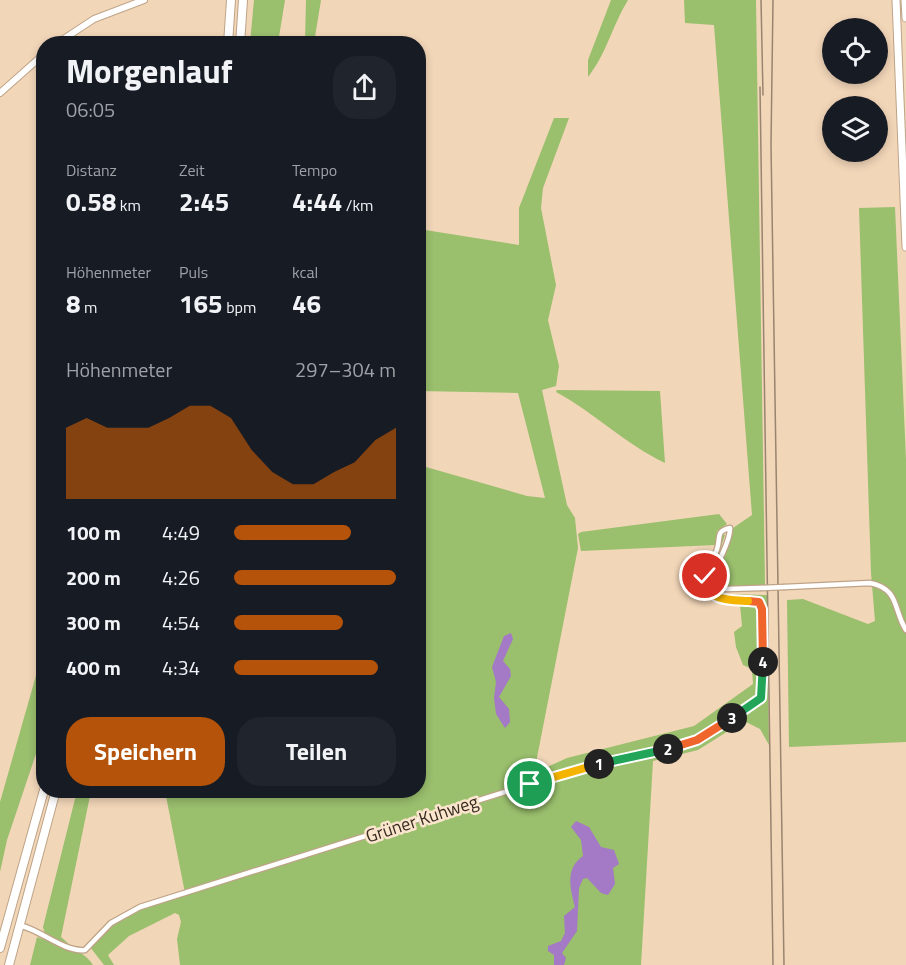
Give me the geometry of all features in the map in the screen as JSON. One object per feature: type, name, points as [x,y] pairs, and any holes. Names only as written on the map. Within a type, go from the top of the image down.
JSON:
[{"type":"highway","points":[[229,36],[231,0]]},
{"type":"highway","points":[[241,36],[243,0]]},
{"type":"highway","points":[[0,948],[42,798]]},
{"type":"highway","points":[[9,965],[54,798]]},
{"type":"main road","points":[[69,36],[94,20],[144,0]]},
{"type":"main road","points":[[896,0],[906,247]]},
{"type":"main road","points":[[905,0],[906,18]]},
{"type":"main road","points":[[0,93],[36,61]]},
{"type":"street","name":"Grüner Kuhweg","points":[[22,926],[37,930],[71,948],[85,950],[111,923],[140,907],[530,784],[611,760],[664,750],[697,740],[759,700],[763,691],[761,605],[755,601],[720,599],[711,592],[706,583],[706,571],[718,548],[718,535],[722,530],[730,528],[730,535],[716,573],[718,584],[726,589],[870,583],[882,585],[891,592],[906,630]]},
{"type":"green space","points":[[254,0],[285,0],[279,36],[251,36]]},
{"type":"green space","points":[[306,0],[321,0],[315,36],[305,36]]},
{"type":"green space","points":[[611,0],[628,0],[595,68],[588,77],[588,60]]},
{"type":"green space","points":[[684,0],[756,0],[765,585],[734,588],[721,586],[718,578],[733,528],[752,515],[714,25],[685,23]]},
{"type":"green space","points":[[554,118],[569,118],[543,188],[541,208],[556,285],[548,320],[559,366],[556,386],[542,390],[567,505],[575,518],[578,548],[534,773],[567,758],[694,726],[753,684],[752,669],[743,665],[736,647],[734,632],[742,626],[740,605],[722,603],[710,583],[709,576],[720,544],[721,533],[725,535],[713,571],[714,585],[726,594],[767,595],[769,745],[760,729],[744,721],[698,750],[653,761],[641,965],[180,965],[177,939],[181,922],[179,915],[175,913],[129,936],[108,955],[114,965],[104,965],[90,947],[100,936],[133,913],[185,893],[166,798],[426,798],[426,467],[527,496],[545,498],[518,393],[426,391],[426,230],[519,245],[519,208]]},
{"type":"green space","points":[[895,207],[906,460],[906,742],[789,747],[787,600],[803,599],[868,624],[875,621],[871,573],[859,208]]},
{"type":"green space","points":[[557,390],[660,391],[665,463],[637,447],[556,392]]},
{"type":"green space","points":[[719,514],[727,524],[717,531],[716,545],[581,551],[578,534],[581,532]]},
{"type":"green space","points":[[36,676],[36,754],[7,840],[0,872],[0,802]]},
{"type":"green space","points":[[75,798],[90,798],[61,937],[70,945],[45,934],[43,927]]},
{"type":"green space","points":[[37,937],[75,950],[93,965],[30,965]]},
{"type":"shaded area","points":[[511,633],[513,639],[503,661],[510,669],[511,676],[499,697],[509,709],[510,722],[505,728],[496,714],[494,698],[496,682],[492,667],[504,636]]},
{"type":"shaded area","points":[[576,821],[589,827],[601,847],[614,850],[619,864],[613,868],[615,884],[608,895],[601,893],[587,878],[583,879],[579,888],[577,931],[562,953],[566,958],[564,965],[554,965],[554,955],[548,951],[548,946],[561,941],[565,933],[564,916],[575,907],[570,880],[571,873],[577,861],[583,856],[581,840],[571,827]]},
{"type":"railway","points":[[761,0],[763,95]]},
{"type":"railway","points":[[773,0],[771,145],[784,965]]},
{"type":"railway","points":[[760,87],[773,965]]},
{"type":"route","points":[[530,784],[611,760],[664,750],[697,740],[761,698],[763,691],[761,605],[755,601],[725,600],[714,596],[708,588],[705,576]]}]
